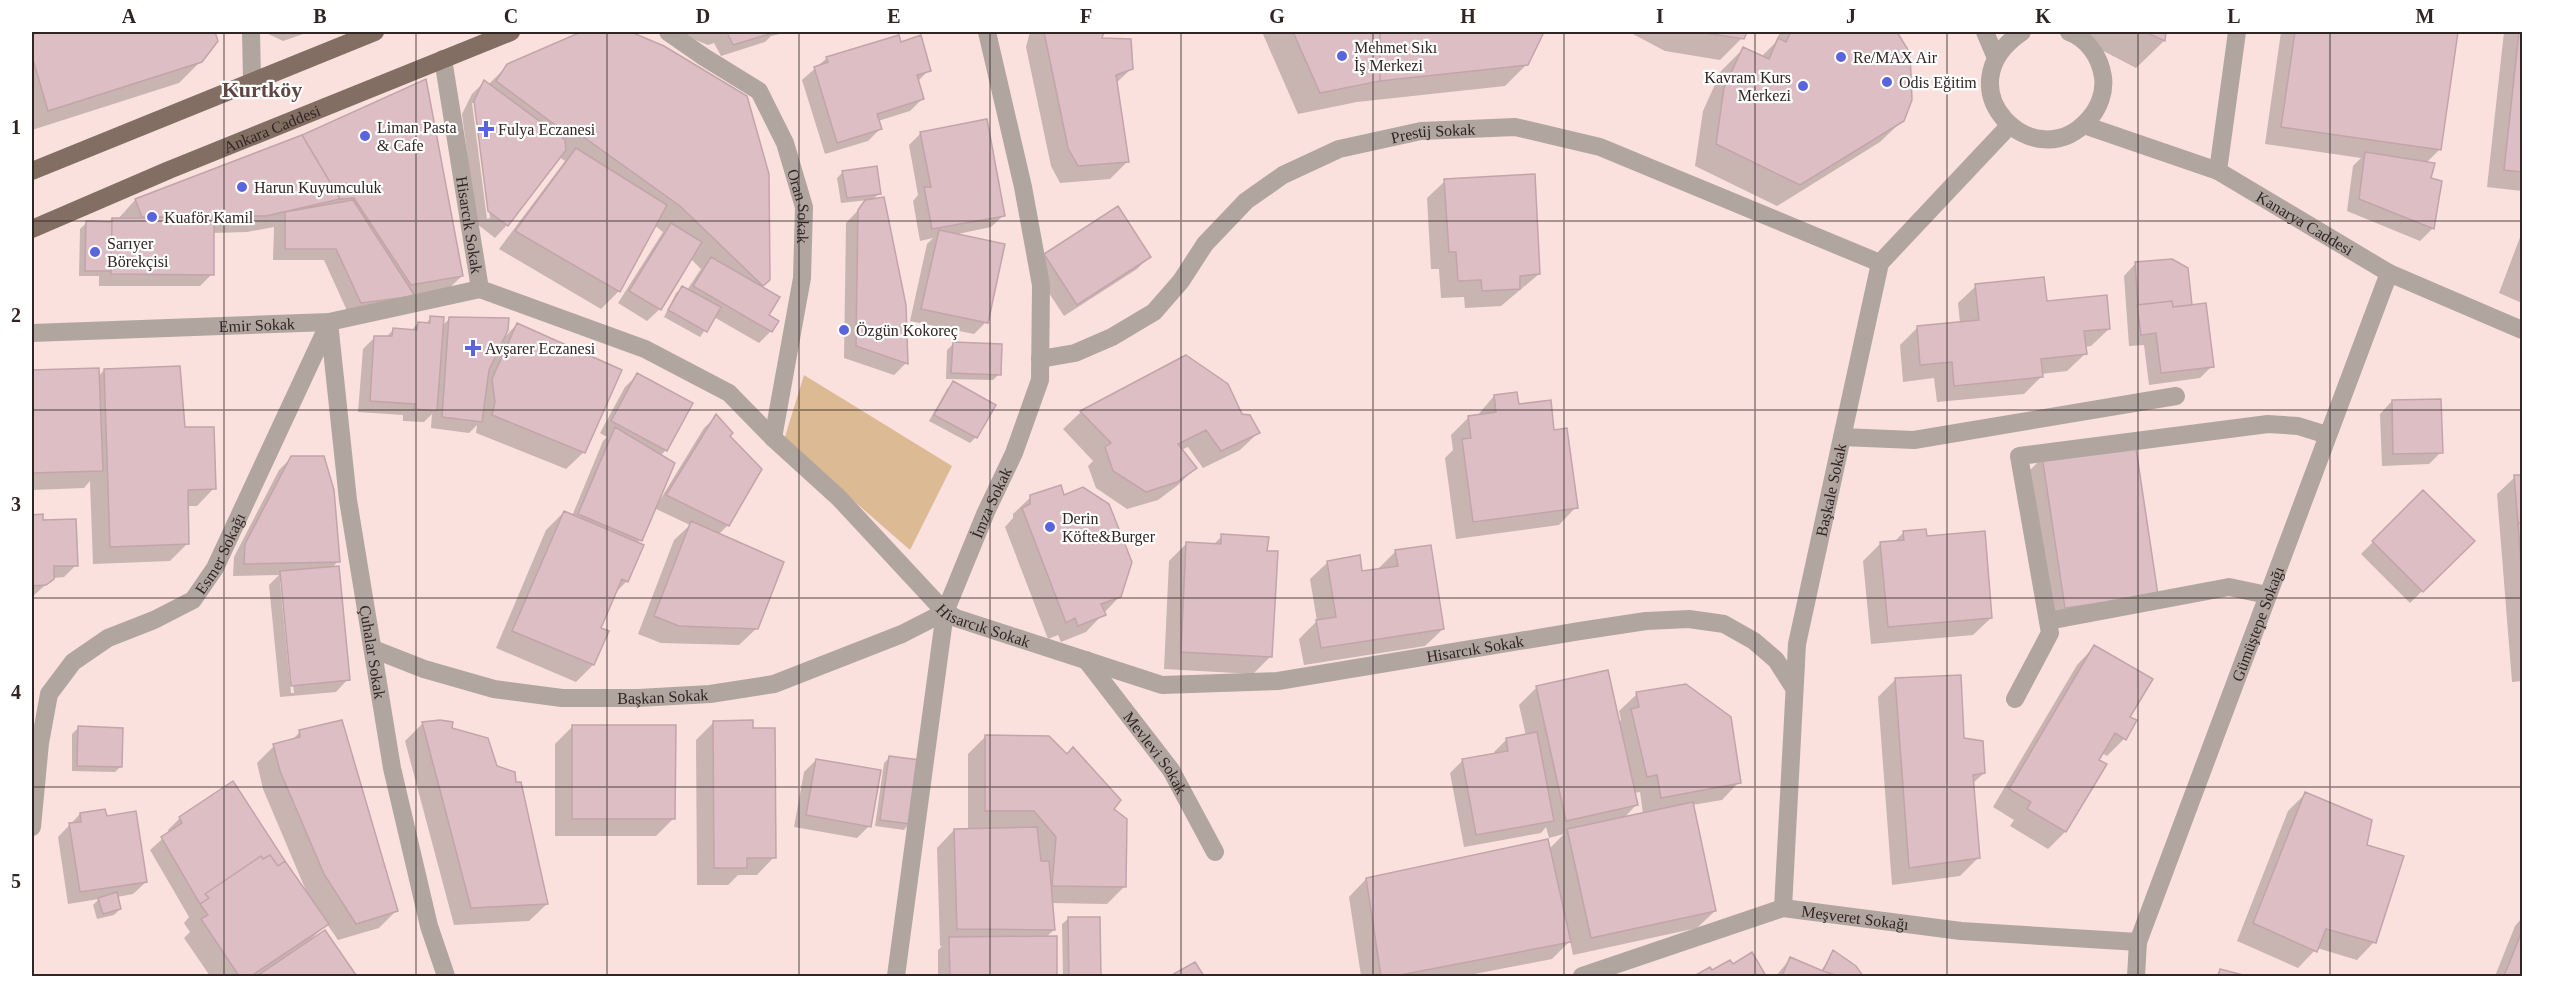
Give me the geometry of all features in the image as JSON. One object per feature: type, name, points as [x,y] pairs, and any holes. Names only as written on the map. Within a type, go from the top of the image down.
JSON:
[{"type":"main road","points":[[32,171],[375,32]]},
{"type":"main road","name":"Ankara Caddesi","points":[[32,229],[169,170],[511,32]]},
{"type":"street","points":[[251,32],[252,80]]},
{"type":"street","name":"Oran Sokak","points":[[668,32],[759,91],[785,142],[804,207],[802,278],[773,438]]},
{"type":"street","name":"İmza Sokak","points":[[896,976],[945,612],[986,512],[1014,453],[1040,380],[1041,285],[1023,187],[987,32]]},
{"type":"street","points":[[1985,32],[1995,58]]},
{"type":"street","points":[[2022,32],[2007,42],[1995,58],[1990,74],[1990,90],[1994,106],[2018,132],[2034,138],[2052,139],[2069,135],[2084,125],[2095,112],[2102,96],[2103,77],[2099,60],[2089,45],[2069,32]]},
{"type":"street","points":[[2218,171],[2236,32]]},
{"type":"street","name":"Hisarcık Sokak","points":[[443,59],[480,289],[645,349],[729,393],[773,438],[839,498],[945,612],[956,618],[1162,685],[1278,681],[1646,621],[1689,619],[1724,624],[1754,641],[1776,660],[1794,688]]},
{"type":"street","points":[[1880,262],[2010,125]]},
{"type":"street","name":"Kanarya Caddesi","points":[[2084,125],[2218,171],[2389,273],[2523,330]]},
{"type":"street","name":"Prestij Sokak","points":[[1040,359],[1075,353],[1112,337],[1154,312],[1181,281],[1205,244],[1237,210],[1283,175],[1339,149],[1420,131],[1515,127],[1600,147],[1880,262]]},
{"type":"street","name":"Başkale Sokak","points":[[1783,908],[1797,644],[1880,262]]},
{"type":"street","name":"Gümüştepe Sokağı","points":[[2136,976],[2138,942],[2389,273]]},
{"type":"street","name":"Emir Sokak","points":[[32,333],[329,322],[480,289]]},
{"type":"street","name":"Çuhalar Sokak","points":[[329,322],[348,500],[392,768],[429,926],[443,974]]},
{"type":"street","name":"Esmer Sokağı","points":[[32,827],[40,743],[49,694],[73,662],[108,638],[154,620],[193,600],[215,568],[329,322]]},
{"type":"street","points":[[1842,437],[1914,440],[2176,396]]},
{"type":"street","points":[[2015,699],[2050,633],[2019,456],[2268,424],[2298,426],[2327,435]]},
{"type":"street","points":[[2048,621],[2229,587],[2267,595]]},
{"type":"street","name":"Başkan Sokak","points":[[373,650],[424,669],[494,688],[562,698],[638,698],[710,694],[774,684],[902,634],[945,612]]},
{"type":"street","name":"Mevlevi Sokak","points":[[1086,660],[1171,770],[1215,852]]},
{"type":"street","name":"Meşveret Sokağı","points":[[1582,976],[1783,908],[1961,931],[2138,942]]},
{"type":"shaded area","points":[[804,375],[952,466],[910,550],[784,440]]},
{"type":"building","points":[[32,32],[215,32],[218,41],[202,62],[48,111],[32,56]]},
{"type":"building","points":[[581,32],[631,32],[664,46],[747,96],[769,174],[770,280],[763,286],[680,206],[575,131],[570,136],[496,81],[507,64]]},
{"type":"building","points":[[727,32],[776,32],[733,45]]},
{"type":"building","points":[[1044,32],[1104,32],[1102,38],[1131,39],[1133,69],[1116,75],[1129,162],[1078,166],[1068,148]]},
{"type":"building","name":"Mehmet Sıkı İş Merkezi","points":[[1293,32],[1380,32],[1380,81],[1320,93]]},
{"type":"building","points":[[1380,32],[1544,32],[1528,65],[1380,81]]},
{"type":"building","points":[[1699,32],[1747,32],[1744,39]]},
{"type":"building","points":[[1791,32],[1897,32],[1910,53],[1912,100],[1904,121],[1800,185],[1716,144],[1724,88],[1743,47],[1769,59],[1778,38],[1786,42]]},
{"type":"building","points":[[2145,32],[2166,32],[2165,41]]},
{"type":"building","points":[[2295,32],[2458,32],[2441,150],[2281,127]]},
{"type":"building","points":[[2519,32],[2522,32],[2522,172],[2504,170]]},
{"type":"building","points":[[899,35],[901,42],[921,35],[931,71],[917,75],[924,99],[877,114],[882,129],[837,143],[814,67],[828,62],[826,57]]},
{"type":"building","points":[[426,79],[463,276],[411,285],[354,198],[340,199],[302,135]]},
{"type":"building","points":[[484,80],[565,140],[566,150],[508,226],[488,211],[474,101]]},
{"type":"building","points":[[987,119],[1005,216],[932,229],[924,187],[931,187],[920,132]]},
{"type":"building","points":[[302,135],[340,199],[266,216],[142,217],[135,199]]},
{"type":"building","points":[[576,148],[667,205],[620,292],[515,231]]},
{"type":"building","points":[[2365,152],[2435,163],[2431,178],[2442,181],[2434,229],[2359,199]]},
{"type":"building","points":[[877,166],[881,194],[847,198],[842,171]]},
{"type":"building","points":[[1535,174],[1540,274],[1520,276],[1520,289],[1482,291],[1481,280],[1458,281],[1456,252],[1449,252],[1444,179]]},
{"type":"building","points":[[884,197],[906,305],[908,364],[856,346],[858,210],[865,200]]},
{"type":"building","points":[[353,200],[415,296],[361,303],[336,249],[285,249],[285,212]]},
{"type":"building","points":[[1118,206],[1151,257],[1077,305],[1044,254]]},
{"type":"building","points":[[112,218],[214,218],[214,275],[111,274]]},
{"type":"building","points":[[86,221],[112,222],[111,271],[85,271]]},
{"type":"building","points":[[671,223],[702,242],[661,310],[629,291]]},
{"type":"building","points":[[939,230],[1005,244],[988,323],[921,309]]},
{"type":"building","points":[[711,257],[780,297],[769,315],[779,321],[772,332],[693,286]]},
{"type":"building","points":[[2172,259],[2188,268],[2192,305],[2173,307],[2172,301],[2138,305],[2135,262]]},
{"type":"building","points":[[2044,277],[2047,301],[2107,295],[2110,329],[2084,331],[2087,354],[2041,359],[2043,377],[1954,386],[1952,362],[1920,365],[1917,326],[1979,320],[1975,284]]},
{"type":"building","points":[[682,286],[721,307],[707,332],[668,310]]},
{"type":"building","points":[[2172,301],[2173,307],[2206,303],[2214,367],[2161,373],[2156,333],[2141,335],[2137,305]]},
{"type":"building","points":[[430,316],[444,317],[437,411],[414,409],[415,404],[370,401],[374,336],[392,336],[393,328],[417,330],[418,322],[430,323]]},
{"type":"building","points":[[449,317],[509,318],[508,330],[489,370],[482,422],[442,417]]},
{"type":"building","points":[[517,323],[622,370],[585,453],[492,415],[495,402],[492,379]]},
{"type":"building","points":[[953,342],[1002,344],[1001,375],[951,373]]},
{"type":"building","points":[[1186,355],[1228,384],[1242,414],[1250,415],[1260,433],[1221,451],[1206,430],[1178,444],[1197,468],[1177,482],[1146,492],[1113,471],[1105,447],[1111,443],[1080,411]]},
{"type":"building","points":[[180,366],[185,427],[214,427],[216,489],[188,490],[189,544],[110,547],[104,369]]},
{"type":"building","points":[[99,368],[103,471],[32,473],[32,370]]},
{"type":"building","points":[[637,373],[693,403],[667,451],[611,421]]},
{"type":"building","points":[[953,381],[996,405],[977,438],[934,415]]},
{"type":"building","points":[[1517,392],[1519,404],[1551,400],[1554,430],[1567,428],[1578,508],[1473,522],[1462,439],[1471,438],[1468,416],[1496,412],[1494,395]]},
{"type":"building","points":[[2441,399],[2443,453],[2393,454],[2392,400]]},
{"type":"building","points":[[716,414],[733,433],[730,436],[762,469],[729,526],[666,495]]},
{"type":"building","points":[[615,427],[675,463],[642,541],[578,514]]},
{"type":"building","points":[[2135,442],[2158,595],[2065,608],[2042,456]]},
{"type":"building","points":[[291,456],[324,456],[334,490],[340,562],[244,564],[245,544]]},
{"type":"building","points":[[2514,475],[2522,475],[2522,523],[2518,523]]},
{"type":"building","points":[[1061,485],[1064,495],[1083,487],[1109,504],[1132,562],[1121,597],[1101,604],[1106,615],[1078,626],[1075,618],[1066,623],[1022,508],[1030,504],[1030,495]]},
{"type":"building","points":[[2423,490],[2475,541],[2423,592],[2372,541]]},
{"type":"building","points":[[564,511],[644,545],[628,582],[622,579],[601,628],[609,631],[594,665],[512,631]]},
{"type":"building","points":[[43,514],[43,520],[76,519],[78,566],[54,566],[54,579],[46,585],[32,586],[32,515]]},
{"type":"building","points":[[691,521],[784,562],[758,629],[679,626],[654,616]]},
{"type":"building","points":[[2518,523],[2522,523],[2522,577]]},
{"type":"building","points":[[1926,529],[1927,536],[1985,531],[1992,618],[1888,627],[1880,542],[1904,540],[1903,531]]},
{"type":"building","points":[[1221,534],[1269,537],[1267,551],[1278,551],[1272,657],[1181,652],[1186,542],[1221,544]]},
{"type":"building","points":[[1431,545],[1444,629],[1321,648],[1316,620],[1336,617],[1327,561],[1360,555],[1362,571],[1398,566],[1395,550]]},
{"type":"building","points":[[339,566],[350,680],[291,686],[280,571]]},
{"type":"building","points":[[2094,645],[2153,679],[2130,717],[2137,720],[2126,740],[2115,733],[2099,760],[2107,764],[2066,832],[2027,809],[2031,802],[2009,789]]},
{"type":"building","points":[[1608,670],[1638,805],[1566,821],[1536,686]]},
{"type":"building","points":[[1961,675],[1964,738],[1983,741],[1985,773],[1973,775],[1980,858],[1909,868],[1895,678]]},
{"type":"building","points":[[1686,684],[1731,717],[1741,783],[1661,798],[1657,775],[1647,777],[1631,709],[1639,707],[1636,692]]},
{"type":"building","points":[[342,720],[398,911],[356,924],[324,874],[280,771],[273,744],[300,737],[299,730]]},
{"type":"building","points":[[440,720],[453,722],[452,728],[488,738],[497,766],[515,772],[516,782],[521,782],[548,904],[471,908],[422,722]]},
{"type":"building","points":[[753,720],[753,728],[775,728],[776,858],[747,858],[747,868],[714,868],[713,721]]},
{"type":"building","points":[[572,725],[676,725],[675,819],[572,819]]},
{"type":"building","points":[[78,726],[123,728],[122,767],[77,766]]},
{"type":"building","points":[[1537,732],[1554,821],[1476,835],[1462,759],[1508,751],[1506,738]]},
{"type":"building","points":[[985,735],[1049,736],[1067,754],[1073,747],[1121,800],[1114,809],[1127,819],[1126,887],[1052,886],[1056,837],[1034,811],[985,811]]},
{"type":"building","points":[[889,756],[920,760],[911,824],[880,820]]},
{"type":"building","points":[[816,759],[881,770],[871,827],[806,815]]},
{"type":"building","points":[[233,781],[285,861],[278,866],[270,855],[263,859],[261,856],[205,894],[209,898],[200,904],[161,837],[182,823],[179,817]]},
{"type":"building","points":[[2305,792],[2372,820],[2367,845],[2404,856],[2376,943],[2326,929],[2317,952],[2253,923]]},
{"type":"building","points":[[1693,802],[1716,911],[1591,938],[1567,829]]},
{"type":"building","points":[[105,809],[107,816],[136,811],[147,882],[80,892],[69,823],[81,822],[80,813]]},
{"type":"building","points":[[1037,827],[1041,861],[1049,861],[1055,930],[957,929],[954,829]]},
{"type":"building","points":[[1548,839],[1571,942],[1395,976],[1381,976],[1366,878]]},
{"type":"building","points":[[270,855],[278,866],[285,861],[329,924],[251,976],[239,976],[201,919],[208,915],[200,904],[209,898],[205,894],[261,856],[263,859]]},
{"type":"building","points":[[117,892],[121,909],[103,914],[98,898]]},
{"type":"building","points":[[1068,917],[1100,917],[1101,976],[1069,976]]},
{"type":"building","points":[[325,930],[356,975],[257,976]]},
{"type":"building","points":[[2522,931],[2522,976],[2504,976]]},
{"type":"building","points":[[1057,936],[1057,976],[950,976],[949,937]]},
{"type":"building","points":[[1833,950],[1856,966],[1863,976],[1838,976],[1823,971]]},
{"type":"building","points":[[1752,952],[1766,976],[1694,976],[1710,967],[1712,970],[1730,960],[1733,964]]},
{"type":"building","points":[[1790,957],[1823,971],[1838,976],[1782,976]]},
{"type":"building","points":[[1195,962],[1204,976],[1170,976]]},
{"type":"building","points":[[2220,969],[2247,976],[2218,976]]},
{"type":"place","name":"Mehmet Sıkı İş Merkezi","points":[[1342,56]]},
{"type":"place","name":"Re/MAX Air","points":[[1841,57]]},
{"type":"place","name":"Odis Eğitim","points":[[1887,82]]},
{"type":"place","name":"Kavram Kurs Merkezi","points":[[1803,86]]},
{"type":"place","name":"Fulya Eczanesi","points":[[486,129]]},
{"type":"place","name":"Liman Pasta & Cafe","points":[[365,136]]},
{"type":"place","name":"Harun Kuyumculuk","points":[[242,187]]},
{"type":"place","name":"Kuaför Kamil","points":[[152,217]]},
{"type":"place","name":"Sarıyer Börekçisi","points":[[95,252]]},
{"type":"place","name":"Özgün Kokoreç","points":[[844,330]]},
{"type":"place","name":"Avşarer Eczanesi","points":[[473,348]]},
{"type":"place","name":"Derin Köfte&Burger","points":[[1050,527]]},
{"type":"district","name":"Kurtköy","points":[[262,89]]}]
